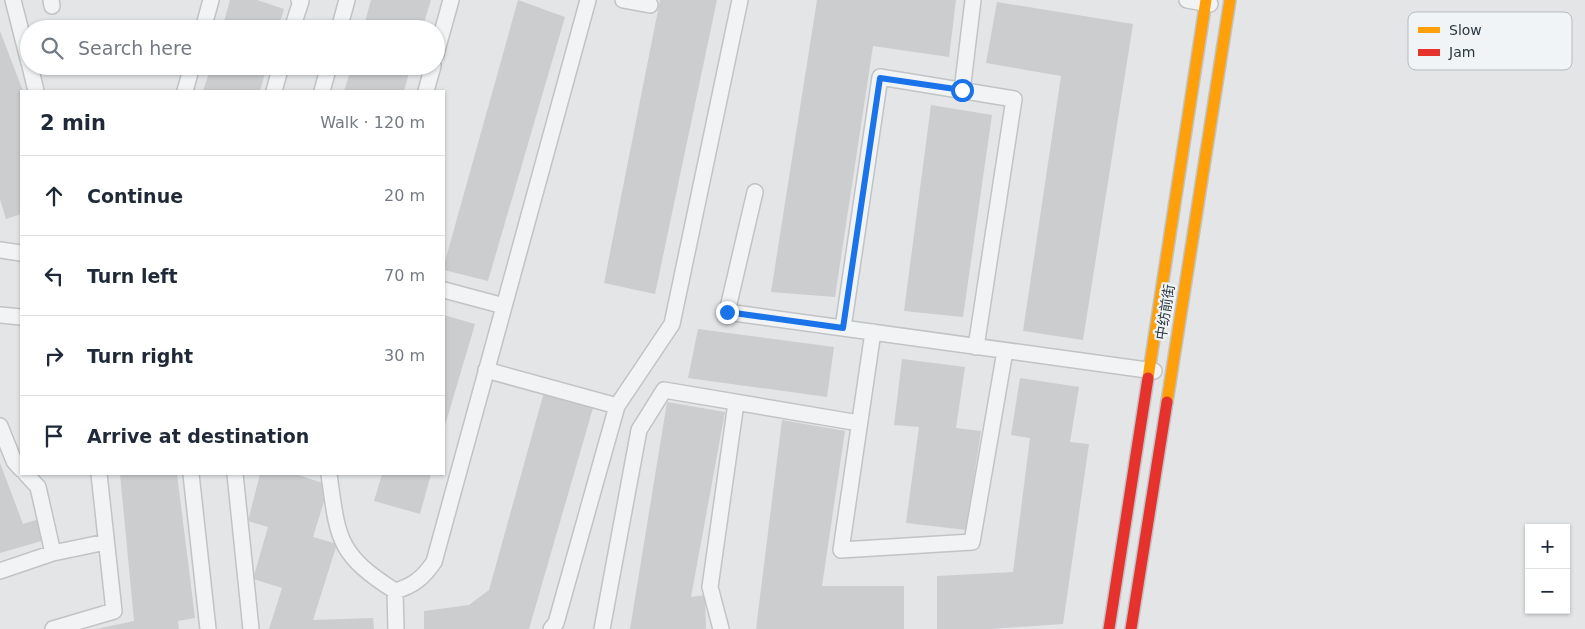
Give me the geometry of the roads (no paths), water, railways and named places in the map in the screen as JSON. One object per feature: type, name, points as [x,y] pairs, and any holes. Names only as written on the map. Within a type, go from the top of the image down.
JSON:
[{"type":"street","points":[[1109,629],[1205,2]]},
{"type":"street","name":"中纺前街","points":[[1131,629],[1230,3]]},
{"type":"lane","points":[[13,0],[20,28]]},
{"type":"lane","points":[[205,20],[211,0]]},
{"type":"lane","points":[[295,20],[299,0]]},
{"type":"lane","points":[[341,20],[347,0]]},
{"type":"lane","points":[[445,22],[451,0]]},
{"type":"lane","points":[[329,475],[335,516],[342,541],[353,560],[373,577],[395,591],[409,587],[423,577],[434,562],[588,0]]},
{"type":"lane","points":[[623,0],[650,5]]},
{"type":"lane","points":[[551,629],[556,623],[617,406],[672,324],[740,0]]},
{"type":"lane","points":[[962,90],[973,0]]},
{"type":"lane","points":[[1187,0],[1230,3]]},
{"type":"lane","points":[[32,75],[36,90]]},
{"type":"lane","points":[[185,90],[189,75]]},
{"type":"lane","points":[[274,90],[278,75]]},
{"type":"lane","points":[[322,90],[326,75]]},
{"type":"lane","points":[[426,90],[430,75]]},
{"type":"lane","points":[[843,328],[880,78],[1014,99],[976,347]]},
{"type":"lane","points":[[755,192],[727,312],[1170,373]]},
{"type":"lane","points":[[0,250],[20,253]]},
{"type":"lane","points":[[445,290],[504,306]]},
{"type":"lane","points":[[0,315],[20,318]]},
{"type":"lane","points":[[873,332],[840,550],[972,542],[1005,351]]},
{"type":"lane","points":[[486,370],[617,406]]},
{"type":"lane","points":[[602,629],[639,430],[664,390],[859,423]]},
{"type":"lane","points":[[721,629],[710,587],[736,403]]},
{"type":"lane","points":[[0,426],[14,461],[20,467]]},
{"type":"lane","points":[[27,475],[38,487],[53,553]]},
{"type":"lane","points":[[53,629],[114,611],[99,475]]},
{"type":"lane","points":[[191,475],[208,629]]},
{"type":"lane","points":[[235,475],[251,629]]},
{"type":"lane","points":[[0,571],[53,553],[106,542]]},
{"type":"lane","points":[[395,591],[396,629]]}]
